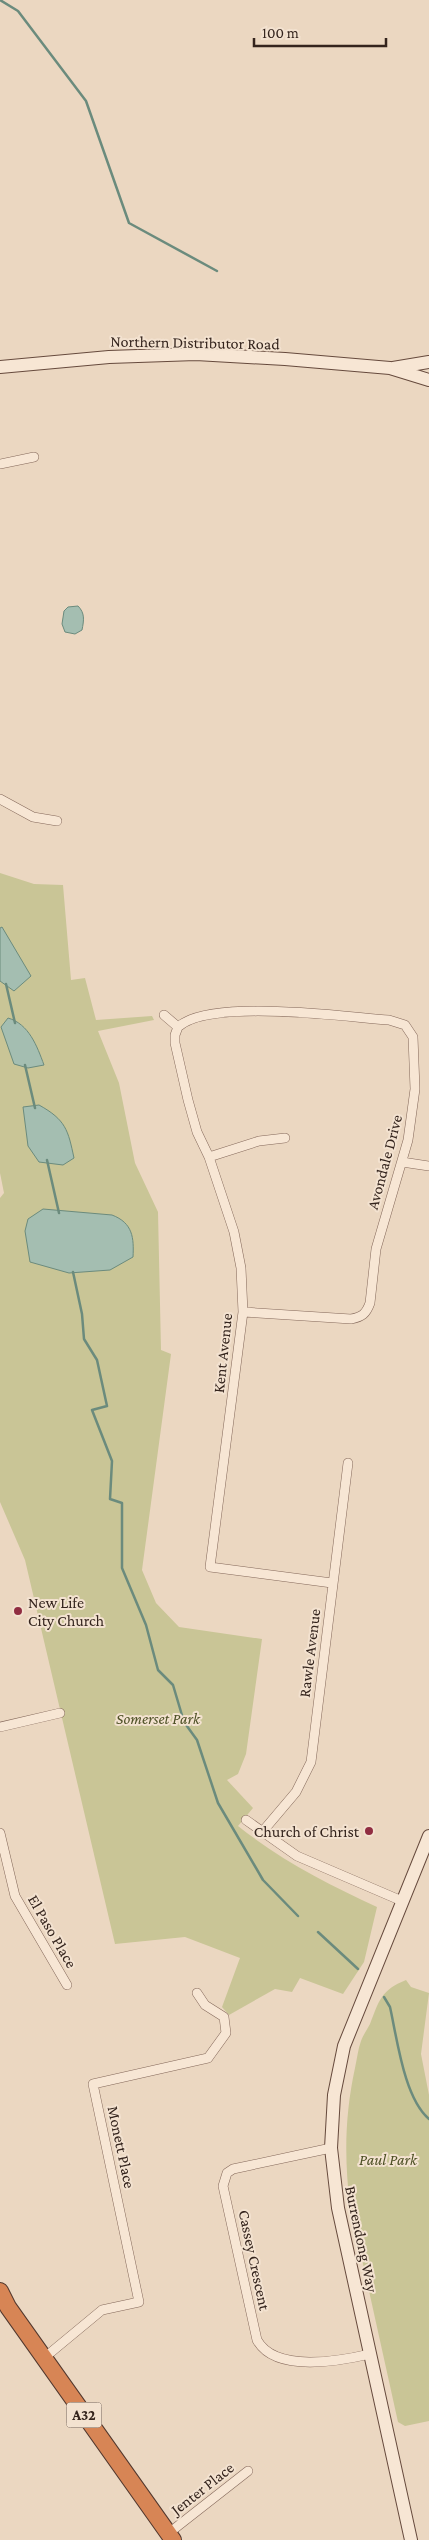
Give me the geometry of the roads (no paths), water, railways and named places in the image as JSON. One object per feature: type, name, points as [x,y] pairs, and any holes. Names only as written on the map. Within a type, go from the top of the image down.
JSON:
[{"type":"highway","name":"A32","points":[[0,2291],[44,2358],[124,2472],[177,2536]]},
{"type":"main road","name":"Northern Distributor Road","points":[[0,367],[91,358],[196,354],[390,368],[429,380]]},
{"type":"main road","name":"Northern Distributor Road","points":[[390,368],[429,362]]},
{"type":"main road","name":"Burrendong Way","points":[[411,2540],[338,2208],[331,2148],[334,2095],[344,2046],[429,1836]]},
{"type":"street","points":[[0,464],[34,457]]},
{"type":"street","points":[[0,799],[33,817],[57,821]]},
{"type":"street","name":"Avondale Drive","points":[[178,1027],[184,1022],[198,1017],[246,1011],[389,1020],[405,1025],[413,1037],[415,1089],[412,1118],[402,1162],[380,1232],[370,1304],[361,1317],[341,1318],[243,1312]]},
{"type":"street","points":[[164,1016],[178,1027]]},
{"type":"street","name":"Kent Avenue","points":[[178,1027],[175,1043],[188,1100],[234,1232],[241,1268],[243,1312],[210,1568],[332,1583]]},
{"type":"street","points":[[209,1157],[259,1141],[285,1138]]},
{"type":"street","points":[[402,1162],[429,1166]]},
{"type":"street","name":"Rawle Avenue","points":[[263,1831],[296,1792],[311,1762],[348,1463]]},
{"type":"street","points":[[0,1727],[60,1713]]},
{"type":"street","points":[[246,1820],[297,1856],[402,1901]]},
{"type":"street","name":"El Paso Place","points":[[0,1832],[15,1896],[68,1985]]},
{"type":"street","name":"Monett Place","points":[[44,2358],[102,2310],[139,2302],[93,2084],[208,2058],[226,2033],[224,2017],[205,2005],[197,1993]]},
{"type":"street","name":"Cassey Crescent","points":[[331,2148],[233,2169],[227,2173],[223,2186],[257,2340],[261,2347],[280,2356],[316,2363],[370,2354]]},
{"type":"street","name":"Jenter Place","points":[[177,2536],[248,2471]]},
{"type":"waterway","points":[[0,0],[18,11],[86,101],[129,223],[217,271]]},
{"type":"waterway","points":[[6,984],[15,1023]]},
{"type":"waterway","points":[[25,1065],[35,1108]]},
{"type":"waterway","points":[[47,1160],[59,1213]]},
{"type":"waterway","points":[[73,1272],[82,1314],[84,1339],[97,1360],[107,1406],[92,1410],[112,1461],[110,1499],[122,1503],[122,1568],[146,1625],[158,1670],[173,1685],[184,1722],[197,1740],[218,1803],[263,1880],[298,1916]]},
{"type":"waterway","points":[[318,1932],[358,1969]]},
{"type":"waterway","points":[[384,1997],[390,2007],[403,2067],[413,2097],[429,2119]]},
{"type":"place","name":"New Life City Church","points":[[18,1611]]},
{"type":"place","name":"Church of Christ","points":[[369,1831]]},
{"type":"park label","name":"Somerset Park","points":[[158,1718]]},
{"type":"park label","name":"Paul Park","points":[[388,2159]]}]
